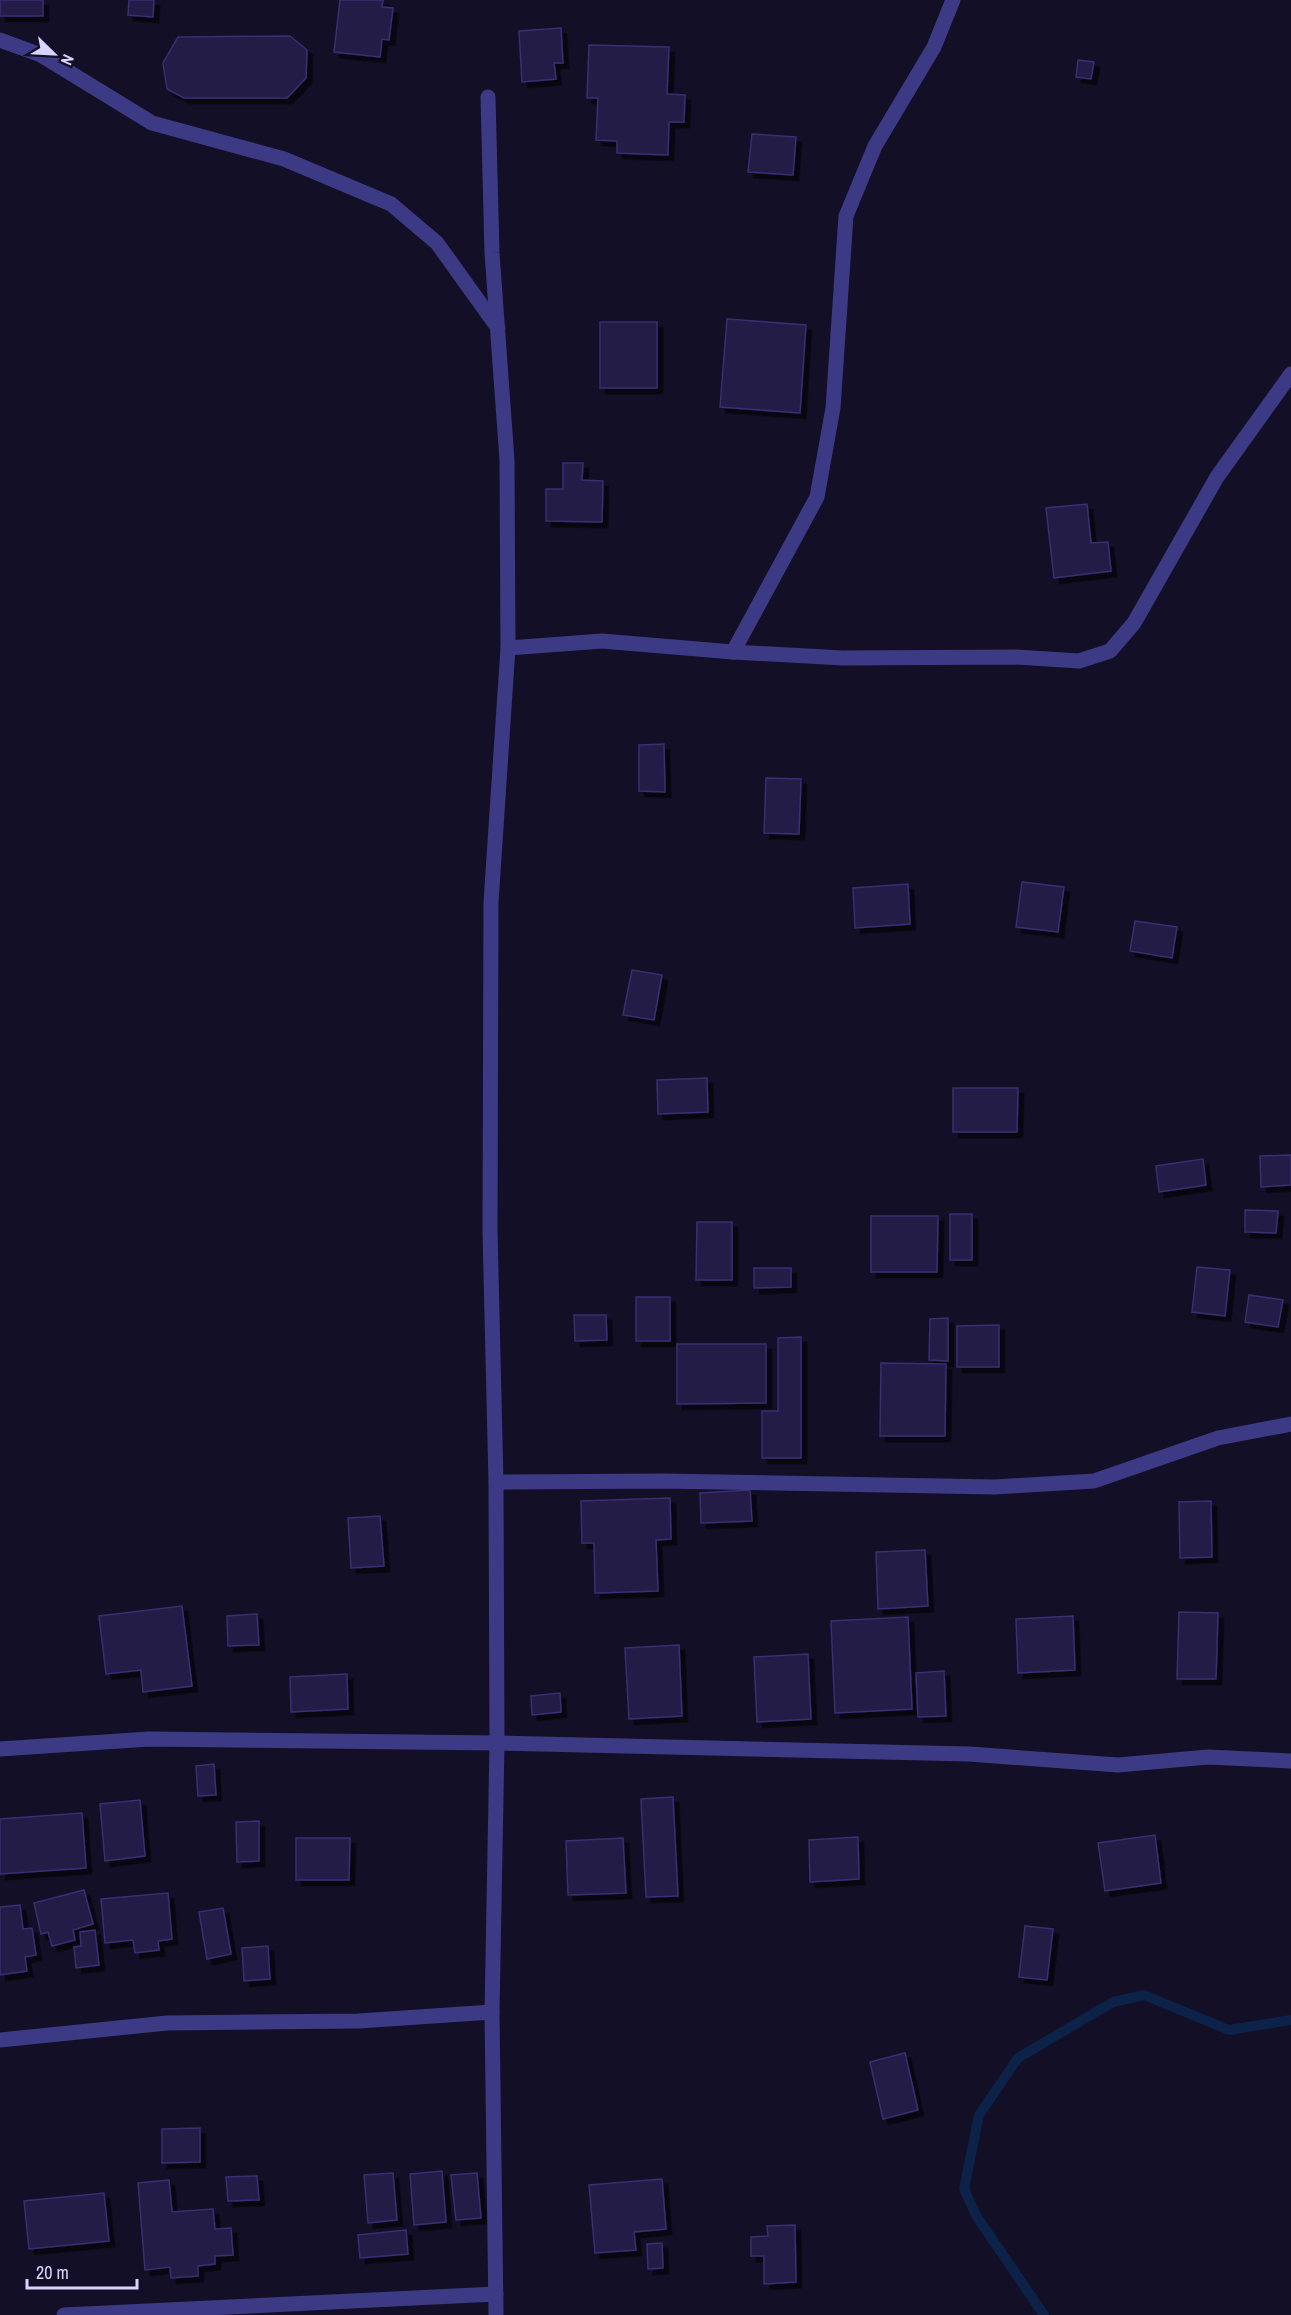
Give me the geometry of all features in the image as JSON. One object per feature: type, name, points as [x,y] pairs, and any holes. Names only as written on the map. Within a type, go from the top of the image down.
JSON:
[{"type":"street","points":[[733,652],[817,497],[833,408],[846,216],[875,146],[934,46],[953,0]]},
{"type":"street","points":[[0,40],[42,55],[152,123],[284,159],[391,204],[437,243],[498,327]]},
{"type":"street","points":[[488,97],[492,253],[507,460],[508,648],[491,902],[490,1231],[496,1482],[497,1743],[492,2012],[496,2315]]},
{"type":"street","points":[[508,648],[602,641],[843,658],[1016,657],[1079,661],[1110,651],[1134,623],[1217,477],[1291,374]]},
{"type":"street","points":[[496,1482],[662,1481],[995,1486],[1094,1481],[1218,1438],[1291,1424]]},
{"type":"street","points":[[0,1749],[149,1739],[497,1743],[969,1754],[1118,1766],[1208,1758],[1291,1761]]},
{"type":"street","points":[[0,2040],[167,2023],[359,2021],[492,2012]]},
{"type":"street","points":[[64,2315],[496,2294]]},
{"type":"building","points":[[0,0],[43,0],[43,16],[0,16]]},
{"type":"building","points":[[129,0],[154,0],[153,17],[128,15]]},
{"type":"building","points":[[340,0],[383,0],[382,7],[393,8],[389,40],[382,39],[380,57],[334,52]]},
{"type":"building","points":[[561,28],[563,63],[554,63],[556,79],[522,82],[519,31]]},
{"type":"building","points":[[290,36],[307,50],[306,78],[287,98],[184,98],[167,89],[163,63],[178,37]]},
{"type":"building","points":[[589,45],[669,47],[667,94],[685,95],[684,122],[669,122],[668,155],[617,153],[617,141],[596,140],[598,98],[587,98]]},
{"type":"building","points":[[1078,60],[1094,62],[1091,79],[1076,77]]},
{"type":"building","points":[[752,134],[796,137],[793,175],[748,172]]},
{"type":"building","points":[[727,319],[806,325],[800,413],[720,407]]},
{"type":"building","points":[[600,322],[657,322],[657,388],[600,388]]},
{"type":"building","points":[[563,463],[583,463],[582,480],[603,481],[602,522],[546,521],[546,489],[563,489]]},
{"type":"building","points":[[1087,504],[1091,543],[1108,542],[1111,571],[1054,578],[1046,508]]},
{"type":"building","points":[[664,744],[665,792],[639,791],[639,745]]},
{"type":"building","points":[[766,778],[801,779],[799,834],[764,833]]},
{"type":"building","points":[[1022,882],[1064,887],[1058,932],[1016,927]]},
{"type":"building","points":[[908,884],[910,924],[855,928],[853,888]]},
{"type":"building","points":[[1135,921],[1177,927],[1172,958],[1130,951]]},
{"type":"building","points":[[632,970],[662,975],[654,1020],[623,1015]]},
{"type":"building","points":[[707,1078],[708,1112],[658,1114],[657,1080]]},
{"type":"building","points":[[953,1088],[1018,1088],[1017,1132],[953,1132]]},
{"type":"building","points":[[1291,1155],[1291,1185],[1261,1187],[1260,1156]]},
{"type":"building","points":[[1203,1159],[1206,1185],[1159,1192],[1156,1166]]},
{"type":"building","points":[[1245,1210],[1278,1211],[1276,1233],[1245,1232]]},
{"type":"building","points":[[950,1214],[972,1214],[972,1260],[950,1260]]},
{"type":"building","points":[[871,1216],[938,1216],[937,1272],[871,1272]]},
{"type":"building","points":[[697,1222],[732,1222],[732,1280],[696,1280]]},
{"type":"building","points":[[1197,1267],[1230,1270],[1225,1316],[1192,1312]]},
{"type":"building","points":[[754,1268],[791,1268],[791,1287],[754,1288]]},
{"type":"building","points":[[1249,1295],[1283,1300],[1278,1327],[1245,1322]]},
{"type":"building","points":[[636,1297],[670,1297],[670,1341],[636,1341]]},
{"type":"building","points":[[574,1315],[606,1315],[607,1340],[575,1341]]},
{"type":"building","points":[[948,1318],[948,1361],[929,1360],[930,1319]]},
{"type":"building","points":[[999,1325],[999,1367],[957,1367],[957,1326]]},
{"type":"building","points":[[801,1337],[801,1458],[762,1458],[762,1411],[778,1411],[778,1338]]},
{"type":"building","points":[[677,1344],[766,1344],[766,1403],[677,1404]]},
{"type":"building","points":[[881,1363],[946,1364],[945,1436],[880,1436]]},
{"type":"building","points":[[750,1490],[752,1521],[701,1523],[700,1493]]},
{"type":"building","points":[[670,1498],[671,1539],[656,1540],[658,1591],[595,1593],[594,1543],[582,1543],[581,1501]]},
{"type":"building","points":[[1211,1501],[1212,1557],[1180,1558],[1179,1502]]},
{"type":"building","points":[[380,1516],[384,1566],[351,1568],[348,1518]]},
{"type":"building","points":[[925,1550],[928,1606],[878,1609],[876,1552]]},
{"type":"building","points":[[182,1606],[192,1686],[143,1692],[141,1670],[106,1674],[99,1616]]},
{"type":"building","points":[[1179,1612],[1218,1613],[1216,1679],[1177,1679]]},
{"type":"building","points":[[257,1614],[259,1645],[228,1646],[227,1616]]},
{"type":"building","points":[[1073,1616],[1075,1670],[1018,1673],[1016,1619]]},
{"type":"building","points":[[908,1617],[912,1709],[835,1713],[831,1621]]},
{"type":"building","points":[[679,1645],[682,1716],[629,1719],[625,1648]]},
{"type":"building","points":[[808,1654],[811,1719],[757,1722],[754,1657]]},
{"type":"building","points":[[944,1671],[946,1716],[918,1717],[916,1673]]},
{"type":"building","points":[[347,1674],[348,1709],[291,1712],[290,1677]]},
{"type":"building","points":[[560,1693],[561,1712],[532,1715],[531,1696]]},
{"type":"building","points":[[214,1764],[216,1795],[198,1796],[196,1766]]},
{"type":"building","points":[[673,1797],[678,1896],[646,1897],[641,1799]]},
{"type":"building","points":[[140,1800],[145,1856],[105,1861],[100,1804]]},
{"type":"building","points":[[82,1813],[86,1868],[0,1874],[0,1819]]},
{"type":"building","points":[[259,1821],[259,1861],[237,1862],[236,1822]]},
{"type":"building","points":[[1155,1835],[1161,1883],[1105,1891],[1098,1843]]},
{"type":"building","points":[[858,1837],[859,1879],[810,1882],[809,1840]]},
{"type":"building","points":[[296,1838],[350,1838],[349,1880],[296,1880]]},
{"type":"building","points":[[623,1838],[626,1893],[568,1895],[566,1841]]},
{"type":"building","points":[[84,1890],[93,1924],[73,1930],[75,1940],[52,1946],[48,1932],[41,1934],[34,1903]]},
{"type":"building","points":[[168,1893],[172,1939],[158,1941],[159,1950],[135,1953],[133,1940],[105,1943],[101,1899]]},
{"type":"building","points":[[20,1905],[23,1929],[32,1928],[36,1955],[25,1957],[27,1971],[0,1975],[0,1907]]},
{"type":"building","points":[[223,1908],[231,1954],[207,1959],[199,1912]]},
{"type":"building","points":[[1025,1926],[1053,1929],[1047,1980],[1019,1977]]},
{"type":"building","points":[[95,1930],[99,1965],[76,1968],[74,1947],[81,1946],[80,1932]]},
{"type":"building","points":[[268,1946],[270,1979],[244,1981],[242,1948]]},
{"type":"building","points":[[905,2053],[918,2110],[883,2119],[870,2062]]},
{"type":"building","points":[[200,2128],[200,2162],[162,2163],[162,2129]]},
{"type":"building","points":[[442,2171],[446,2222],[414,2225],[410,2174]]},
{"type":"building","points":[[393,2173],[397,2220],[368,2223],[364,2175]]},
{"type":"building","points":[[477,2173],[481,2218],[456,2220],[451,2175]]},
{"type":"building","points":[[257,2176],[259,2200],[228,2201],[226,2177]]},
{"type":"building","points":[[662,2179],[666,2229],[634,2232],[636,2250],[595,2253],[589,2185]]},
{"type":"building","points":[[169,2180],[172,2212],[213,2209],[215,2229],[231,2228],[233,2255],[215,2256],[215,2264],[198,2266],[198,2276],[171,2278],[170,2267],[145,2270],[138,2183]]},
{"type":"building","points":[[104,2193],[109,2241],[29,2249],[24,2201]]},
{"type":"building","points":[[795,2225],[796,2282],[764,2284],[764,2256],[751,2256],[751,2237],[768,2236],[767,2226]]},
{"type":"building","points":[[406,2230],[408,2254],[360,2258],[358,2235]]},
{"type":"building","points":[[662,2243],[663,2268],[648,2269],[647,2244]]},
{"type":"waterway","points":[[1044,2315],[977,2217],[964,2189],[979,2115],[1018,2058],[1113,2002],[1144,1995],[1229,2030],[1291,2020]]}]
